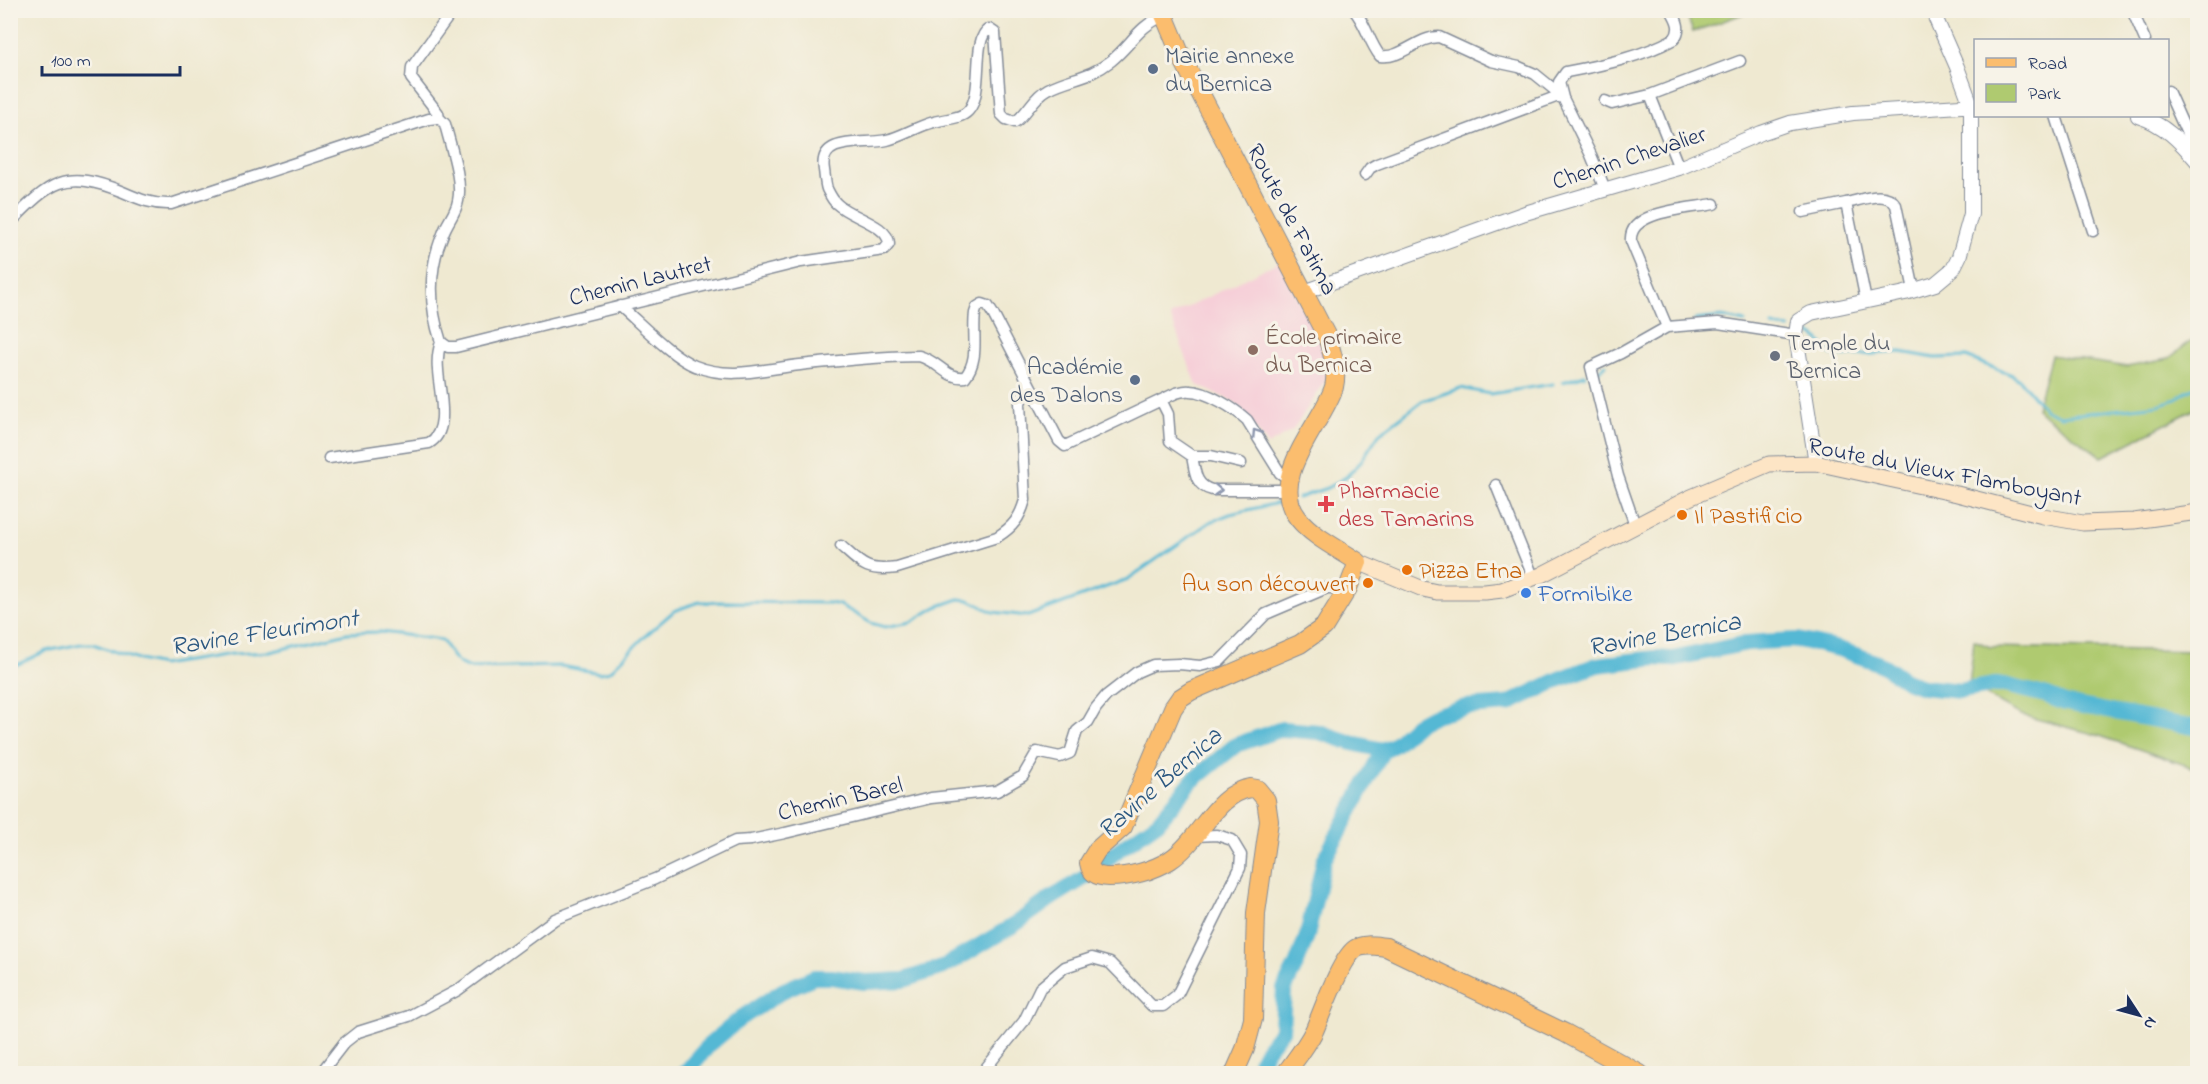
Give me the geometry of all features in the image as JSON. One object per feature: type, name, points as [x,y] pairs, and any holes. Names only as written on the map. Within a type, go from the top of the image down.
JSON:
[{"type":"main road","name":"Route de Fatima","points":[[1163,13],[1182,58],[1327,337],[1333,356],[1335,374],[1332,391],[1296,458],[1290,485]]},
{"type":"main road","name":"Route du Vieux Flamboyant","points":[[1358,562],[1423,589],[1437,592],[1502,590],[1534,579],[1635,525],[1769,464],[1816,463],[1957,494],[2043,516],[2083,523],[2134,521],[2198,512]]},
{"type":"main road","points":[[1234,1074],[1245,1049],[1254,1018],[1256,913],[1269,821],[1263,795],[1251,788],[1237,792],[1170,860],[1158,866],[1118,877],[1100,877],[1090,868],[1091,857],[1123,827],[1173,708],[1180,698],[1191,691],[1300,644],[1324,627],[1337,609],[1358,562],[1298,518],[1291,505],[1290,485]]},
{"type":"main road","points":[[1286,1074],[1313,1032],[1328,995],[1350,953],[1366,945],[1386,947],[1565,1033],[1640,1074]]},
{"type":"street","points":[[329,458],[429,443],[435,439],[441,425],[437,367],[441,342],[430,281],[443,233],[459,200],[458,184],[445,124],[411,78],[412,67],[453,10]]},
{"type":"street","points":[[1354,10],[1363,22],[1372,47],[1380,56],[1390,57],[1431,37],[1439,37],[1491,61],[1519,67],[1535,74],[1562,95]]},
{"type":"street","points":[[1605,189],[1562,95],[1559,82],[1566,72],[1636,55],[1674,39],[1678,34],[1679,26],[1671,10]]},
{"type":"street","points":[[1816,463],[1796,335],[1798,321],[1811,313],[1935,284],[1953,269],[1959,257],[1971,214],[1973,105],[1932,10]]},
{"type":"street","points":[[2132,10],[2145,39]]},
{"type":"street","name":"Chemin Lautret","points":[[441,342],[448,347],[456,347],[801,262],[884,250],[889,244],[889,239],[883,231],[836,204],[827,188],[822,163],[824,154],[832,147],[900,137],[930,123],[960,116],[968,111],[979,78],[981,38],[989,29],[994,33],[1001,114],[1006,119],[1015,122],[1024,116],[1037,96],[1048,89],[1092,74],[1113,59],[1150,21],[1163,13]]},
{"type":"street","points":[[1605,100],[1612,104],[1650,95],[1740,61]]},
{"type":"street","points":[[2169,93],[2198,157]]},
{"type":"street","points":[[1365,175],[1377,164],[1562,95]]},
{"type":"street","points":[[1650,95],[1679,168]]},
{"type":"street","name":"Chemin Chevalier","points":[[1304,292],[1473,230],[1679,168],[1720,152],[1761,132],[1790,123],[1853,113],[1973,105]]},
{"type":"street","points":[[2056,117],[2093,231]]},
{"type":"street","points":[[2141,117],[2153,121],[2170,132],[2198,162]]},
{"type":"street","points":[[10,223],[38,195],[53,184],[68,180],[98,183],[158,205],[171,204],[367,138],[439,118]]},
{"type":"street","points":[[1803,212],[1879,197],[1887,196],[1893,200],[1914,290]]},
{"type":"street","points":[[1846,203],[1866,301]]},
{"type":"street","points":[[1667,327],[1631,241],[1630,233],[1635,225],[1648,216],[1714,204]]},
{"type":"street","points":[[620,306],[683,359],[716,373],[754,373],[782,367],[919,356],[932,359],[948,375],[956,378],[965,377],[972,369],[975,360],[975,313],[977,307],[982,304],[988,306],[993,314],[1059,441],[1065,446],[1176,393],[1192,390],[1230,406],[1247,420],[1290,485],[1267,490],[1203,488],[1199,484],[1192,456]]},
{"type":"street","points":[[1635,525],[1618,476],[1592,367],[1667,327],[1718,323],[1796,335]]},
{"type":"street","points":[[841,546],[868,568],[884,570],[997,537],[1009,529],[1021,514],[1025,500],[1020,403],[1024,392],[1031,388]]},
{"type":"street","points":[[1161,400],[1168,414],[1170,441],[1192,456],[1211,456],[1241,463]]},
{"type":"street","points":[[1496,485],[1534,579]]},
{"type":"street","name":"Chemin Barel","points":[[320,1074],[344,1043],[358,1032],[409,1016],[458,990],[555,919],[655,879],[735,840],[751,840],[785,833],[931,798],[998,791],[1023,776],[1037,752],[1060,757],[1070,753],[1077,731],[1088,722],[1096,708],[1106,696],[1137,672],[1153,665],[1200,666],[1220,661],[1266,614],[1327,588],[1348,588]]},
{"type":"street","points":[[981,1074],[1024,1021],[1040,988],[1065,967],[1092,958],[1110,963],[1152,1006],[1163,1006],[1177,995],[1240,868],[1241,855],[1232,840],[1217,835],[1195,836]]},
{"type":"shaded area","name":"École primaire du Bernica","points":[[1280,261],[1326,356],[1327,378],[1293,430],[1268,445],[1236,403],[1197,385],[1170,316]]},
{"type":"green space","points":[[1685,10],[1751,11],[1693,32]]},
{"type":"green space","points":[[2197,336],[2197,408],[2102,457],[2036,409],[2051,355],[2127,367],[2168,359]]},
{"type":"green space","points":[[1974,640],[1990,647],[2197,651],[2197,769],[2097,735],[2021,715],[1969,686]]},
{"type":"waterway","name":"Ravine Fleurimont","points":[[1695,320],[1721,317],[1745,322]]},
{"type":"waterway","name":"Ravine Fleurimont","points":[[1772,326],[1789,328]]},
{"type":"waterway","name":"Ravine Fleurimont","points":[[1803,330],[1816,337],[1831,354],[1843,356],[1901,352],[1935,358],[1966,357],[2020,380],[2044,409],[2060,416],[2158,405],[2171,401],[2198,385]]},
{"type":"waterway","name":"Ravine Fleurimont","points":[[1598,371],[1606,365]]},
{"type":"waterway","name":"Ravine Fleurimont","points":[[1563,382],[1585,375]]},
{"type":"waterway","name":"Ravine Fleurimont","points":[[1298,498],[1327,488],[1346,477],[1359,464],[1379,434],[1422,401],[1461,388],[1490,394],[1553,384]]},
{"type":"waterway","name":"Ravine Fleurimont","points":[[10,668],[46,651],[81,644],[93,644],[135,659],[161,665],[232,654],[270,652],[347,633],[381,632],[442,640],[457,661],[471,668],[561,666],[600,673],[610,671],[674,611],[700,602],[830,603],[840,605],[871,623],[885,627],[911,622],[936,607],[959,599],[969,600],[993,612],[1028,616],[1128,579],[1210,522],[1230,514],[1278,503]]},
{"type":"waterway","name":"Ravine Bernica","points":[[684,1074],[709,1045],[741,1018],[784,990],[814,977],[865,982],[904,980],[943,967],[1014,925],[1092,873],[1114,853],[1158,822],[1192,781],[1236,745],[1282,729],[1319,732],[1383,750],[1394,745],[1417,724],[1430,717],[1466,707],[1508,704],[1560,679],[1597,665],[1656,658],[1672,659],[1747,643],[1798,640],[1839,649],[1870,660],[1884,666],[1908,682],[1923,687],[1960,691],[2004,685],[2045,695],[2065,703],[2198,728]]},
{"type":"waterway","points":[[1254,1074],[1267,1049],[1282,1030],[1284,989],[1307,936],[1324,860],[1383,750]]},
{"type":"place","name":"Mairie annexe du Bernica","points":[[1153,69]]},
{"type":"place","name":"École primaire du Bernica","points":[[1253,350]]},
{"type":"place","name":"Temple du Bernica","points":[[1775,356]]},
{"type":"place","name":"Académie des Dalons","points":[[1135,380]]},
{"type":"place","name":"Pharmacie des Tamarins","points":[[1326,504]]},
{"type":"place","name":"Il Pastificio","points":[[1682,515]]},
{"type":"place","name":"Pizza Etna","points":[[1407,570]]},
{"type":"place","name":"Au son découvert","points":[[1368,583]]},
{"type":"place","name":"Formibike","points":[[1526,593]]}]
